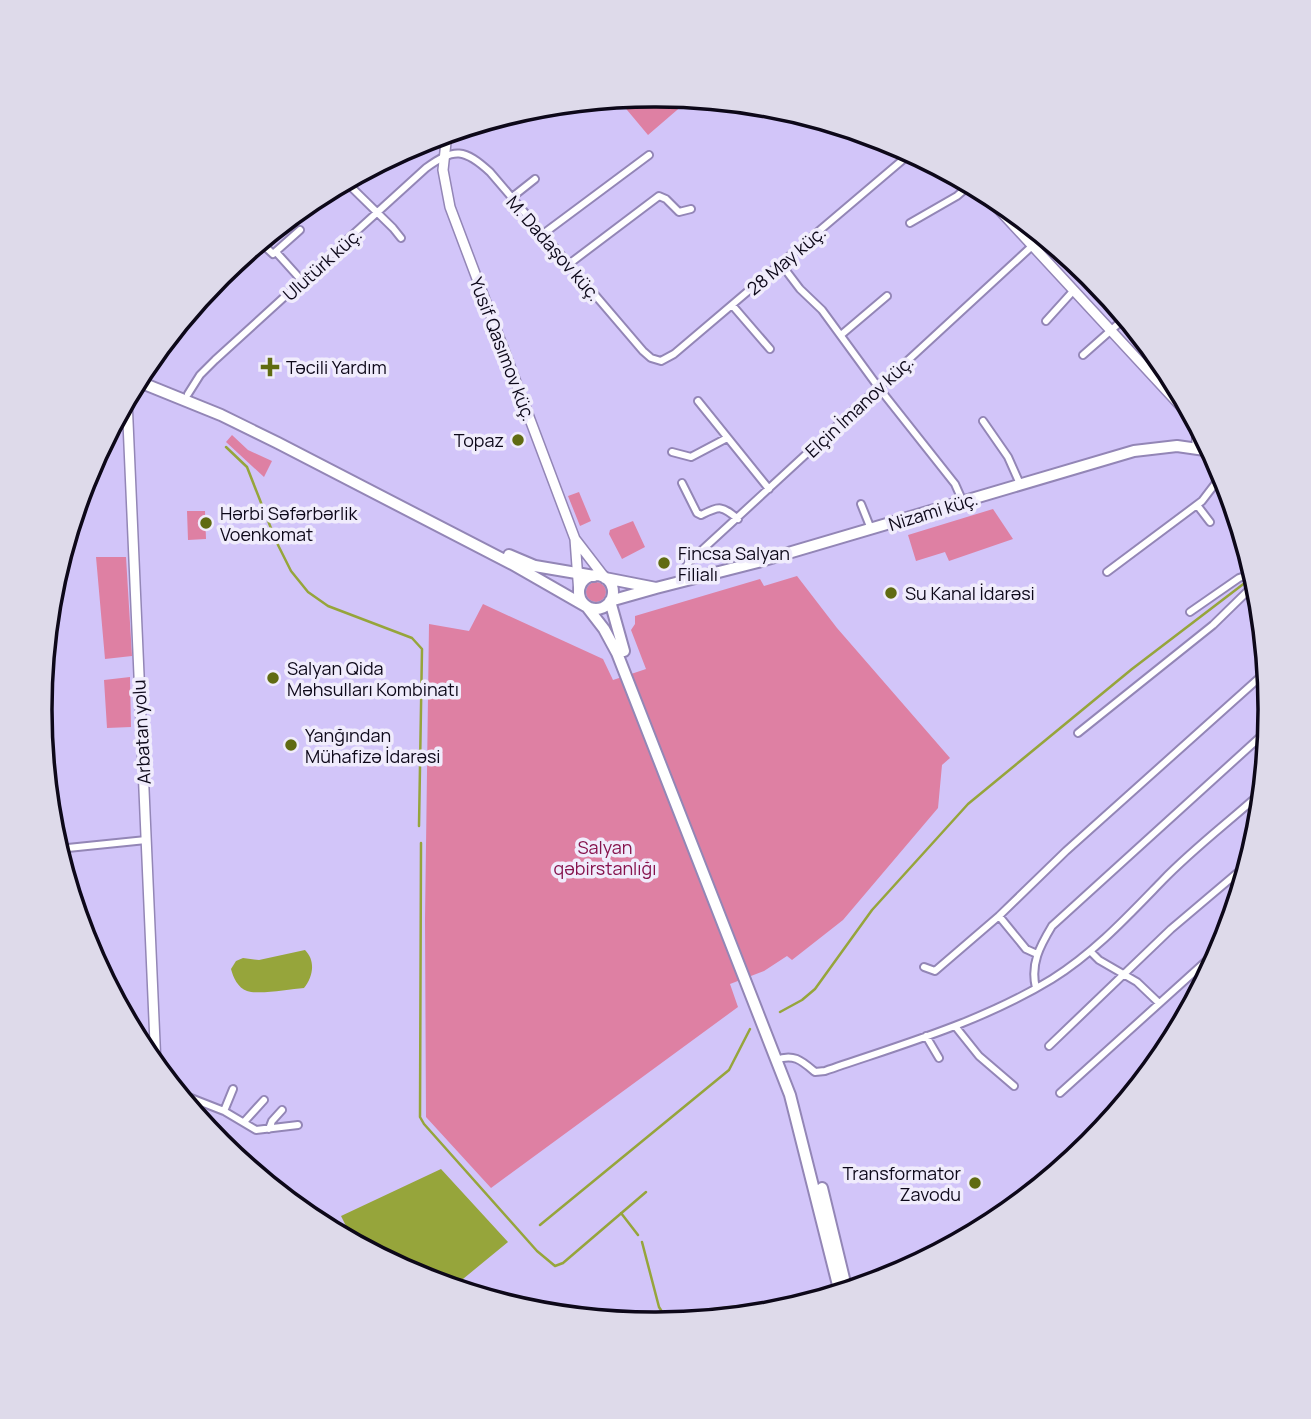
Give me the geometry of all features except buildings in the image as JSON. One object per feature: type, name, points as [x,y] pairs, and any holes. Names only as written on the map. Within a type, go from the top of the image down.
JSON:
[{"type":"main road","points":[[151,379],[281,437],[519,560],[535,566],[656,588]]},
{"type":"main road","points":[[147,385],[278,443],[512,564],[587,607],[597,610],[611,601]]},
{"type":"main road","name":"Nizami küç.","points":[[611,601],[871,529],[1134,451],[1164,446],[1197,447]]},
{"type":"main road","points":[[838,1284],[780,1058],[623,650],[611,601],[612,586],[600,577],[585,580],[579,594],[617,653],[780,1058],[804,1115],[845,1281]]},
{"type":"street","points":[[444,156],[445,145]]},
{"type":"street","name":"M. Dadaşov küç.","points":[[444,156],[455,153],[472,156],[643,351],[656,361]]},
{"type":"street","points":[[543,234],[649,155]]},
{"type":"street","name":"Ulutürk küç.","points":[[188,394],[206,368],[426,168],[444,156]]},
{"type":"street","name":"Yusif Qasımov küç.","points":[[444,156],[444,184],[450,207],[575,539]]},
{"type":"street","name":"28 May küç.","points":[[656,361],[674,354],[903,160]]},
{"type":"street","points":[[511,198],[534,179]]},
{"type":"street","points":[[352,188],[401,238]]},
{"type":"street","points":[[910,223],[963,191]]},
{"type":"street","points":[[569,264],[659,195],[679,212],[691,209]]},
{"type":"street","points":[[1011,222],[1169,393]]},
{"type":"street","points":[[266,249],[271,254],[300,230]]},
{"type":"street","name":"Elçin İmanov küç.","points":[[685,580],[685,566],[1037,243]]},
{"type":"street","points":[[276,251],[303,282]]},
{"type":"street","points":[[781,264],[800,289],[822,310],[955,484],[963,502]]},
{"type":"street","points":[[1046,321],[1074,290]]},
{"type":"street","points":[[841,335],[887,296]]},
{"type":"street","points":[[732,305],[770,349]]},
{"type":"street","points":[[1083,355],[1119,324]]},
{"type":"street","points":[[698,401],[769,489]]},
{"type":"street","name":"Arbatan yolu","points":[[128,418],[155,1047]]},
{"type":"street","points":[[984,421],[1008,457],[1020,484]]},
{"type":"street","points":[[672,452],[691,457],[727,438]]},
{"type":"street","points":[[681,483],[697,513],[701,515],[719,507],[725,508],[738,519]]},
{"type":"street","points":[[1107,572],[1197,505],[1215,484]]},
{"type":"street","points":[[861,504],[871,529]]},
{"type":"street","points":[[1197,505],[1210,522]]},
{"type":"street","points":[[575,539],[579,594]]},
{"type":"street","points":[[575,539],[600,577]]},
{"type":"street","points":[[1190,612],[1243,576]]},
{"type":"street","points":[[1078,733],[1213,625],[1247,592]]},
{"type":"street","points":[[924,967],[935,971],[999,916],[1066,851],[1257,680]]},
{"type":"street","points":[[1036,988],[1034,976],[1037,954],[1056,922],[1257,740]]},
{"type":"street","points":[[780,1058],[795,1057],[818,1072],[976,1019],[1036,988],[1112,934],[1164,879],[1251,803]]},
{"type":"street","points":[[69,848],[146,840]]},
{"type":"street","points":[[1049,1046],[1171,929],[1235,875]]},
{"type":"street","points":[[999,916],[1026,949],[1037,954]]},
{"type":"street","points":[[1090,951],[1099,960],[1138,982],[1159,1003]]},
{"type":"street","points":[[1060,1093],[1201,964]]},
{"type":"street","points":[[956,1026],[979,1056],[1014,1086]]},
{"type":"street","points":[[926,1036],[939,1058]]},
{"type":"street","points":[[224,1111],[233,1089]]},
{"type":"street","points":[[196,1100],[224,1111],[256,1130],[298,1125]]},
{"type":"street","points":[[244,1122],[264,1100]]},
{"type":"street","points":[[269,1129],[271,1121],[282,1110]]},
{"type":"green space","points":[[625,108],[680,108],[648,135]]},
{"type":"green space","points":[[232,435],[248,450],[272,461],[264,477],[226,442]]},
{"type":"green space","points":[[579,492],[591,521],[580,526],[568,496]]},
{"type":"green space","points":[[993,509],[1013,539],[949,561],[945,552],[916,561],[908,535]]},
{"type":"green space","points":[[187,511],[205,511],[206,539],[188,540]]},
{"type":"green space","points":[[633,521],[645,547],[622,559],[609,534],[610,530]]},
{"type":"green space","points":[[96,557],[126,557],[132,656],[105,659]]},
{"type":"green space","name":"Salyan qəbirstanlığı","points":[[797,576],[837,628],[950,758],[942,765],[938,808],[843,920],[792,960],[787,956],[764,971],[730,984],[738,1007],[491,1188],[426,1117],[425,920],[429,624],[469,631],[483,604],[603,659],[613,680],[646,669],[631,630],[635,624],[635,616],[760,579],[764,586]]},
{"type":"green space","points":[[596,582],[603,585],[606,592],[603,599],[596,602],[589,599],[586,592],[589,585]]},
{"type":"green space","points":[[130,677],[131,727],[107,728],[104,680]]},
{"type":"shaded area","points":[[305,950],[311,959],[312,969],[304,988],[247,991],[239,985],[231,969],[236,961],[243,958],[259,960]]},
{"type":"shaded area","points":[[441,1169],[508,1242],[462,1280],[425,1267],[354,1232],[347,1228],[341,1216]]},
{"type":"waterway","points":[[226,447],[247,467],[276,541],[291,571],[308,592],[328,606],[412,638],[422,649],[419,826]]},
{"type":"waterway","points":[[780,1012],[815,989],[872,910],[968,804],[1132,669],[1245,583]]},
{"type":"waterway","points":[[421,843],[420,1117],[424,1124],[537,1251],[555,1266],[563,1263],[646,1192]]},
{"type":"waterway","points":[[540,1225],[729,1070],[750,1029]]},
{"type":"waterway","points":[[621,1213],[638,1235]]},
{"type":"waterway","points":[[642,1242],[662,1312]]},
{"type":"waterway","points":[[724,1308],[738,1306]]},
{"type":"place","name":"Təcili Yardım","points":[[270,367]]},
{"type":"place","name":"Topaz","points":[[518,440]]},
{"type":"place","name":"Hərbi Səfərbərlik Voenkomat","points":[[206,523]]},
{"type":"place","name":"Fincsa Salyan Filialı","points":[[664,563]]},
{"type":"place","name":"Su Kanal İdarəsi","points":[[891,593]]},
{"type":"place","name":"Salyan Qida Məhsulları Kombinatı","points":[[273,678]]},
{"type":"place","name":"Yanğından Mühafizə İdarəsi","points":[[291,745]]},
{"type":"place","name":"Transformator Zavodu","points":[[975,1183]]}]
